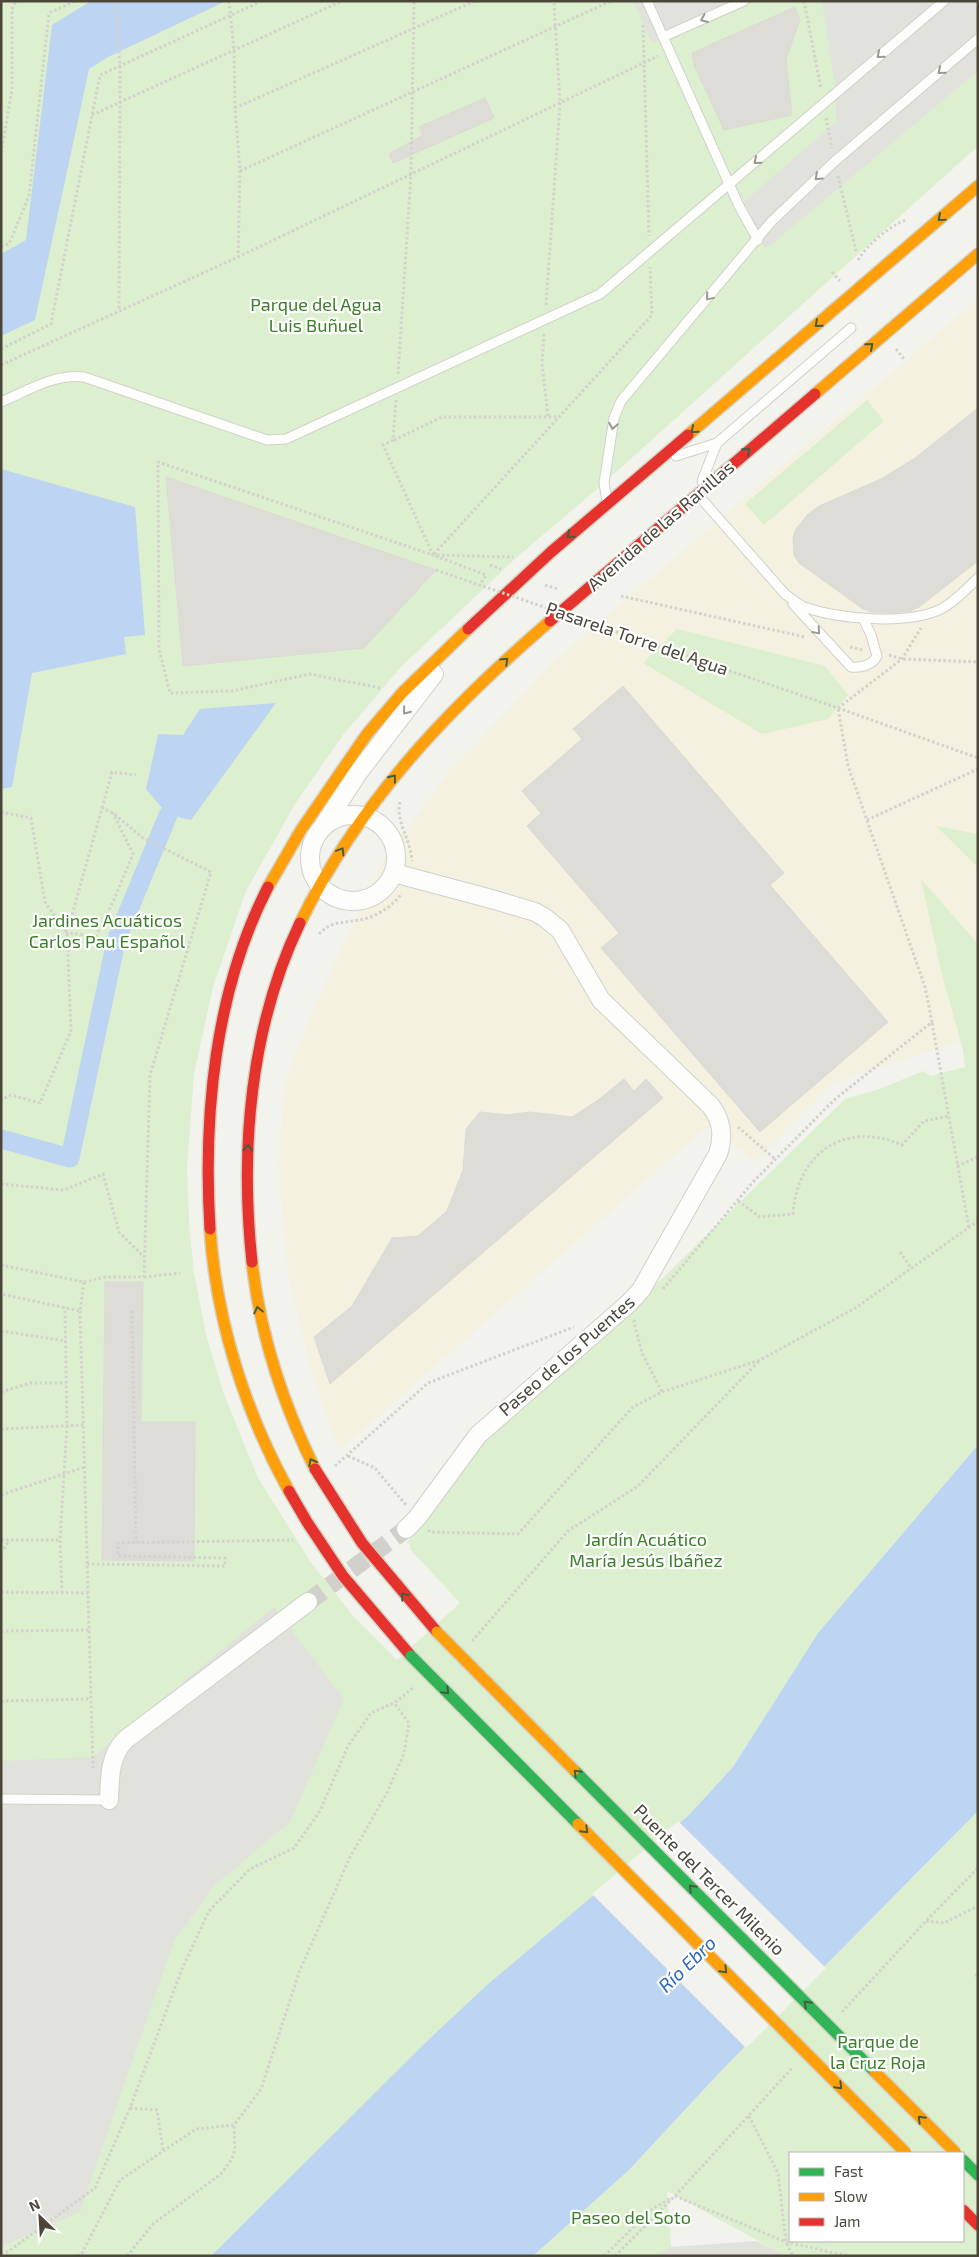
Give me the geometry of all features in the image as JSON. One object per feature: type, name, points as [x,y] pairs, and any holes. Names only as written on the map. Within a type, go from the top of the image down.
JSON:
[{"type":"main road","name":"Avenida de las Ranillas","points":[[905,2152],[411,1656],[368,1609],[336,1567],[299,1510],[276,1468],[260,1436],[239,1375],[225,1327],[214,1266],[209,1212],[207,1156],[209,1111],[221,1025],[233,979],[259,905],[298,832],[373,726],[418,677],[522,576],[978,186]]},
{"type":"main road","name":"Avenida de las Ranillas","points":[[436,1632],[376,1564],[353,1532],[319,1475],[296,1430],[276,1378],[256,1301],[246,1167],[253,1081],[272,996],[293,939],[320,886],[339,820],[407,759],[450,713],[520,647],[978,254]]},
{"type":"main road","name":"Puente del Tercer Milenio","points":[[436,1632],[955,2152]]},
{"type":"main road","points":[[964,2161],[978,2175]]},
{"type":"main road","points":[[964,2211],[978,2225]]},
{"type":"street","name":"Avenida de las Ranillas","points":[[320,886],[312,871],[310,860],[314,840],[339,820],[358,773],[438,669],[454,642]]},
{"type":"street","name":"Avenida de las Ranillas","points":[[298,832],[315,821],[339,820]]},
{"type":"street","points":[[320,886],[335,897],[344,900],[366,899],[383,890],[401,875],[396,849],[391,838],[380,824],[339,820]]},
{"type":"street","name":"Paseo de los Puentes","points":[[401,875],[535,912],[560,930],[602,1000],[710,1106],[719,1119],[722,1138],[718,1154],[641,1290],[629,1304],[478,1434],[411,1524]]},
{"type":"street","points":[[109,1800],[112,1763],[119,1746],[135,1730],[308,1602]]},
{"type":"lane","points":[[647,1],[730,184],[758,240]]},
{"type":"lane","points":[[663,37],[744,1]]},
{"type":"lane","points":[[1,402],[58,378],[84,377],[267,440],[286,438],[600,294],[944,1]]},
{"type":"lane","points":[[607,504],[604,482],[616,409],[771,222],[834,162],[978,39]]},
{"type":"lane","points":[[656,462],[717,443],[851,328]]},
{"type":"lane","points":[[717,443],[697,494],[826,642],[851,667],[856,668],[870,664],[876,659],[877,653],[863,618]]},
{"type":"lane","points":[[785,594],[802,606],[824,612],[863,618],[909,617],[934,612],[948,604],[978,578]]},
{"type":"lane","points":[[1,1799],[109,1800]]},
{"type":"path","points":[[1,153],[12,90],[12,9],[16,1]]},
{"type":"path","points":[[1,246],[9,244],[28,196],[49,13],[75,1]]},
{"type":"path","points":[[116,1],[120,67],[119,310]]},
{"type":"path","points":[[229,1],[234,51],[235,108],[240,171],[238,257]]},
{"type":"path","points":[[1,349],[51,324],[100,75],[262,1]]},
{"type":"path","points":[[92,116],[342,1]]},
{"type":"path","points":[[393,440],[412,175],[414,1]]},
{"type":"path","points":[[235,108],[475,1]]},
{"type":"path","points":[[548,417],[542,363],[560,103],[554,1]]},
{"type":"path","points":[[240,171],[611,1]]},
{"type":"path","points":[[804,1],[834,162],[856,251]]},
{"type":"path","points":[[1,365],[238,257],[658,56]]},
{"type":"path","points":[[832,272],[851,295]]},
{"type":"path","points":[[894,326],[907,341],[896,350]]},
{"type":"path","points":[[884,334],[904,359]]},
{"type":"path","points":[[433,554],[383,445],[442,417],[556,417]]},
{"type":"path","points":[[382,688],[310,674],[232,691],[170,694],[159,649],[158,462],[433,554],[486,575],[480,585]]},
{"type":"path","points":[[433,554],[516,557]]},
{"type":"path","points":[[490,565],[579,597]]},
{"type":"path","name":"Pasarela Torre del Agua","points":[[436,570],[978,758]]},
{"type":"path","points":[[621,596],[902,658],[978,662]]},
{"type":"path","points":[[576,624],[583,618]]},
{"type":"path","points":[[902,658],[838,708],[848,766],[925,987],[968,1228]]},
{"type":"path","points":[[867,820],[978,769]]},
{"type":"path","points":[[1,1100],[11,1095],[40,1103],[71,1031],[67,933],[112,772],[136,775]]},
{"type":"path","points":[[315,941],[321,932],[336,923],[365,919],[382,911],[400,895],[401,875],[412,852],[398,815],[400,801],[404,795]]},
{"type":"path","points":[[102,808],[113,813],[143,838],[211,872],[150,1075],[144,1277]]},
{"type":"path","points":[[1,812],[31,818],[45,902],[67,933],[96,936],[114,902],[133,854],[113,813]]},
{"type":"path","points":[[660,1292],[765,1170],[834,1100],[932,1022]]},
{"type":"path","points":[[738,1201],[760,1217],[793,1214],[794,1195],[799,1180],[810,1162],[827,1148],[846,1139],[864,1136],[886,1138],[902,1145],[924,1121],[949,1116]]},
{"type":"path","points":[[957,1166],[978,1157]]},
{"type":"path","points":[[1,1184],[64,1190],[103,1174],[119,1232],[145,1257]]},
{"type":"path","points":[[348,1456],[375,1468],[411,1524],[430,1532],[518,1534],[633,1407],[662,1392],[760,1360],[857,1307],[978,1221]]},
{"type":"path","points":[[900,1252],[911,1268]]},
{"type":"path","points":[[1,1265],[84,1282],[105,1277],[144,1277],[180,1273]]},
{"type":"path","points":[[84,1282],[80,1311],[93,1773],[111,1773]]},
{"type":"path","points":[[1,1294],[80,1311]]},
{"type":"path","points":[[62,1593],[60,1540],[67,1426],[65,1307]]},
{"type":"path","points":[[132,1311],[136,1543]]},
{"type":"path","points":[[641,1314],[634,1322],[642,1353],[662,1392]]},
{"type":"path","points":[[335,1467],[428,1383],[581,1325]]},
{"type":"path","points":[[1,1331],[66,1341]]},
{"type":"path","points":[[467,1645],[538,1568],[568,1532],[638,1486],[760,1360]]},
{"type":"path","points":[[1,1392],[30,1383],[66,1383]]},
{"type":"path","points":[[1,1429],[84,1425]]},
{"type":"path","points":[[1,1495],[85,1467]]},
{"type":"path","points":[[1,1540],[60,1540]]},
{"type":"path","points":[[1,1553],[9,1540]]},
{"type":"path","points":[[87,1564],[225,1566],[225,1558],[118,1556],[118,1543],[296,1540]]},
{"type":"path","points":[[1,1592],[88,1593]]},
{"type":"path","points":[[1,1631],[89,1630]]},
{"type":"path","points":[[2,2256],[95,2188],[130,2108],[182,1969],[209,1911],[250,1869],[294,1848],[320,1811],[352,1740],[371,1713],[394,1703],[416,1685]]},
{"type":"path","points":[[1,1701],[91,1699]]},
{"type":"path","points":[[127,2256],[154,2224],[221,2174],[232,2158],[235,2149],[234,2125],[261,2089],[300,1970],[350,1857],[386,1793],[404,1753],[409,1724],[394,1703]]},
{"type":"path","points":[[836,2020],[926,1921],[978,1868]]},
{"type":"path","points":[[926,1921],[944,1923],[978,1906]]},
{"type":"path","points":[[615,2256],[675,2196],[799,2060]]},
{"type":"path","points":[[130,2108],[157,2110],[163,2150]]},
{"type":"path","points":[[748,2116],[778,2173],[786,2242],[793,2256]]},
{"type":"path","points":[[77,2256],[82,2253],[120,2180],[196,2129],[234,2125]]},
{"type":"path","points":[[675,2196],[786,2242],[848,2256]]},
{"type":"path","points":[[604,2256],[652,2209],[675,2196]]},
{"type":"shaded area","points":[[633,1],[744,1],[652,43]]},
{"type":"shaded area","points":[[822,1],[978,1],[978,71],[766,249],[758,240],[739,206],[836,122],[836,92]]},
{"type":"shaded area","points":[[978,299],[978,1036],[834,1082],[756,1162],[708,1126],[339,1451],[312,1376],[287,1269],[278,1164],[285,1083],[314,1006],[383,861],[450,770],[555,660]]},
{"type":"shaded area","points":[[274,1607],[344,1699],[290,1822],[214,1886],[174,1941],[80,2212],[1,2247],[1,1761],[92,1757]]},
{"type":"shaded area","points":[[757,2241],[786,2256],[657,2256],[671,2247]]},
{"type":"green space","name":"Parque del Agua Luis Buñuel","points":[[1,1],[978,1],[978,146],[604,483],[517,557],[401,667],[343,735],[295,804],[246,891],[213,987],[194,1074],[187,1168],[189,1222],[194,1273],[206,1334],[223,1392],[258,1478],[312,1564],[353,1616],[397,1660],[460,1603],[409,1548],[411,1546],[407,1542],[481,1444],[615,1325],[845,1099],[877,1090],[923,1071],[930,1076],[965,1067],[963,1050],[942,975],[921,879],[978,944],[978,1445],[818,1633],[733,1767],[688,1816],[488,1984],[427,2041],[211,2256],[1,2256]]},
{"type":"green space","points":[[867,400],[884,421],[764,525],[745,504]]},
{"type":"green space","points":[[677,629],[825,666],[848,695],[828,719],[762,734],[643,663]]},
{"type":"green space","points":[[936,826],[978,834],[978,867]]},
{"type":"green space","name":"Parque de la Cruz Roja","points":[[978,1811],[978,2256],[786,2256],[667,2191],[671,2247],[657,2256],[533,2256],[629,2170],[721,2071]]},
{"type":"water","points":[[91,1],[226,1],[108,57],[89,69],[35,320],[1,336],[1,254],[26,240],[52,25]]},
{"type":"water","points":[[1,469],[135,507],[145,635],[124,637],[126,654],[32,673],[12,787],[1,789]]},
{"type":"water","points":[[276,703],[191,820],[168,815],[146,789],[158,734],[183,735],[200,709]]},
{"type":"water","name":"Río Ebro","points":[[978,1445],[978,1811],[721,2071],[629,2170],[533,2256],[211,2256],[427,2041],[488,1984],[688,1816],[733,1767],[818,1633]]},
{"type":"pier","points":[[678,1821],[826,1968],[746,2048],[592,1894]]},
{"type":"building","points":[[795,7],[800,20],[786,59],[792,115],[724,130],[694,65],[692,53]]},
{"type":"building","points":[[485,98],[494,118],[393,163],[389,154],[423,135],[419,127]]},
{"type":"building","points":[[978,408],[978,561],[919,607],[910,611],[890,613],[870,612],[863,609],[799,563],[794,555],[793,537],[796,529],[808,514],[819,506],[881,479],[915,458]]},
{"type":"building","points":[[166,477],[436,570],[364,648],[183,666]]},
{"type":"building","points":[[623,686],[784,873],[770,885],[888,1022],[760,1132],[601,948],[619,933],[527,826],[541,813],[522,791],[582,739],[573,729]]},
{"type":"building","points":[[624,1079],[634,1091],[646,1079],[663,1098],[330,1384],[314,1337],[352,1306],[392,1238],[418,1236],[447,1211],[463,1170],[466,1129],[480,1112],[507,1115],[530,1112],[572,1117],[597,1101]]},
{"type":"building","points":[[105,1282],[143,1282],[141,1422],[195,1422],[194,1561],[102,1560]]},
{"type":"waterway","points":[[1,1139],[70,1158],[116,941],[168,815]]},
{"type":"tunnel","points":[[308,1602],[406,1529]]},
{"type":"traffic: fast","points":[[411,1656],[578,1824]]},
{"type":"traffic: fast","points":[[574,1770],[875,2072]]},
{"type":"traffic: fast","points":[[964,2161],[978,2175]]},
{"type":"traffic: slow","points":[[688,435],[978,186]]},
{"type":"traffic: slow","points":[[815,394],[978,254]]},
{"type":"traffic: slow","points":[[300,923],[350,837],[409,759],[476,688],[550,621]]},
{"type":"traffic: slow","points":[[268,887],[301,830],[367,734],[402,693],[468,629]]},
{"type":"traffic: slow","points":[[210,1229],[219,1297],[235,1364],[259,1430],[289,1491]]},
{"type":"traffic: slow","points":[[252,1262],[261,1316],[274,1368],[303,1444],[315,1469]]},
{"type":"traffic: slow","points":[[437,1632],[574,1770]]},
{"type":"traffic: slow","points":[[578,1824],[905,2152]]},
{"type":"traffic: slow","points":[[875,2072],[955,2152]]},
{"type":"traffic: jam","points":[[550,621],[815,394]]},
{"type":"traffic: jam","points":[[468,629],[551,552],[688,435]]},
{"type":"traffic: jam","points":[[210,1229],[208,1186],[209,1142],[211,1097],[217,1054],[225,1010],[236,968],[250,927],[268,887]]},
{"type":"traffic: jam","points":[[252,1262],[247,1176],[253,1089],[260,1046],[270,1004],[283,963],[300,923]]},
{"type":"traffic: jam","points":[[315,1469],[362,1543],[437,1632]]},
{"type":"traffic: jam","points":[[289,1491],[343,1576],[411,1656]]},
{"type":"traffic: jam","points":[[964,2211],[978,2225]]},
{"type":"park label","name":"Jardines Acuáticos Carlos Pau Español","points":[[107,931]]},
{"type":"park label","name":"Jardín Acuático María Jesús Ibáñez","points":[[646,1550]]},
{"type":"park label","name":"Paseo del Soto","points":[[631,2218]]}]
